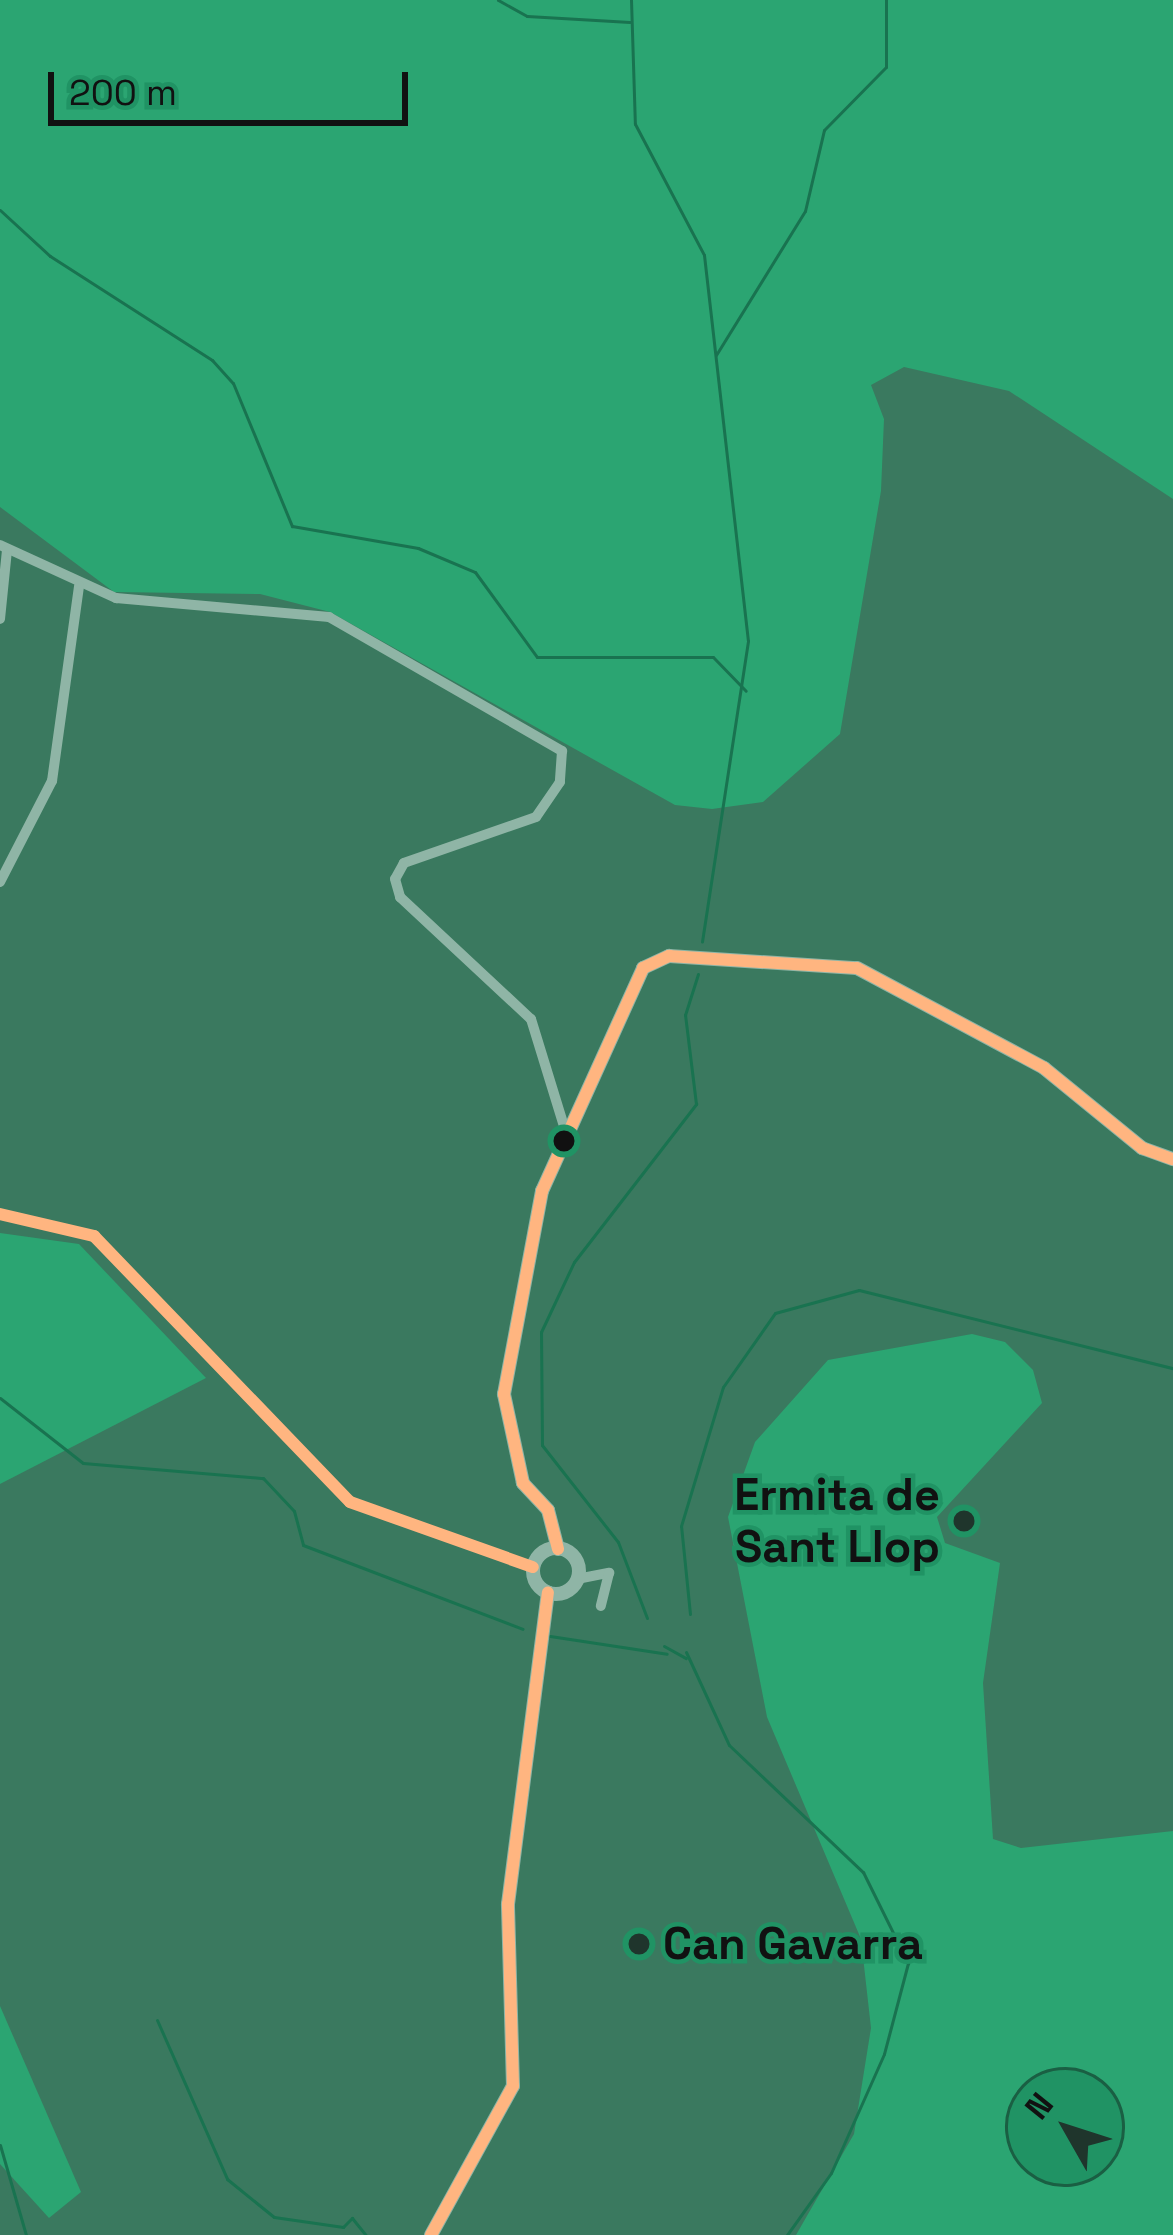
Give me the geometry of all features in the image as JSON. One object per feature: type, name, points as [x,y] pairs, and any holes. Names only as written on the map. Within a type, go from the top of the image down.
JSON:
[{"type":"street","points":[[0,619],[4,548],[79,586],[329,617],[562,751],[560,782],[536,817],[404,863],[395,879],[400,897],[530,1019],[566,1132]]},
{"type":"street","points":[[0,882],[52,781],[79,586]]},
{"type":"street","points":[[578,1579],[573,1556],[558,1549],[518,1466],[504,1394],[533,1230],[566,1132],[643,968],[669,956],[821,961],[886,982],[1044,1068],[1142,1148],[1173,1159]]},
{"type":"street","points":[[0,1214],[94,1236],[350,1502],[533,1568],[548,1593],[508,1904],[513,2086],[431,2235]]},
{"type":"street","points":[[533,1568],[558,1549]]},
{"type":"street","points":[[548,1593],[578,1579],[609,1573],[601,1606]]},
{"type":"green space","points":[[0,0],[1173,0],[1173,499],[1009,391],[904,367],[871,385],[884,419],[881,491],[840,734],[763,802],[712,809],[675,805],[330,612],[260,594],[114,592],[0,507]]},
{"type":"green space","points":[[0,1233],[79,1244],[206,1378],[0,1484]]},
{"type":"green space","points":[[972,1334],[1005,1342],[1033,1370],[1042,1403],[937,1517],[945,1543],[1000,1563],[983,1683],[993,1839],[1021,1848],[1173,1831],[1173,2235],[796,2235],[854,2134],[871,2028],[861,1939],[767,1717],[728,1517],[755,1442],[828,1360]]},
{"type":"green space","points":[[0,2006],[81,2192],[49,2218],[0,2164]]},
{"type":"waterway","points":[[498,0],[527,16],[630,22]]},
{"type":"waterway","points":[[631,0],[635,124],[704,255],[748,641],[702,941]]},
{"type":"waterway","points":[[716,355],[805,211],[824,130],[886,67],[886,0]]},
{"type":"waterway","points":[[0,210],[50,256],[212,360],[233,383],[292,526],[418,548],[475,572],[537,657],[713,657],[746,691]]},
{"type":"waterway","points":[[647,1618],[618,1542],[542,1445],[541,1332],[574,1262],[696,1104],[685,1015],[698,974]]},
{"type":"waterway","points":[[690,1614],[681,1526],[723,1387],[775,1313],[859,1290],[1173,1368]]},
{"type":"waterway","points":[[0,1398],[83,1463],[263,1478],[294,1511],[303,1545],[523,1629]]},
{"type":"waterway","points":[[550,1636],[667,1654]]},
{"type":"waterway","points":[[664,1646],[686,1658]]},
{"type":"waterway","points":[[686,1652],[729,1745],[863,1872],[908,1963],[884,2054],[831,2173],[787,2235]]},
{"type":"waterway","points":[[157,2020],[227,2179],[274,2217],[343,2227],[352,2218],[366,2235]]},
{"type":"waterway","points":[[0,2145],[26,2235]]},
{"type":"transit line","points":[[558,1549],[548,1510],[523,1483],[504,1394],[542,1191],[643,968],[669,956],[857,968],[1044,1068],[1142,1148],[1173,1159]]},
{"type":"transit line","points":[[0,1214],[94,1236],[350,1502],[533,1567]]},
{"type":"transit line","points":[[431,2235],[513,2086],[508,1904],[548,1593]]},
{"type":"place","name":"Ermita de Sant Llop","points":[[964,1521]]},
{"type":"place","name":"Can Gavarra","points":[[639,1944]]}]
